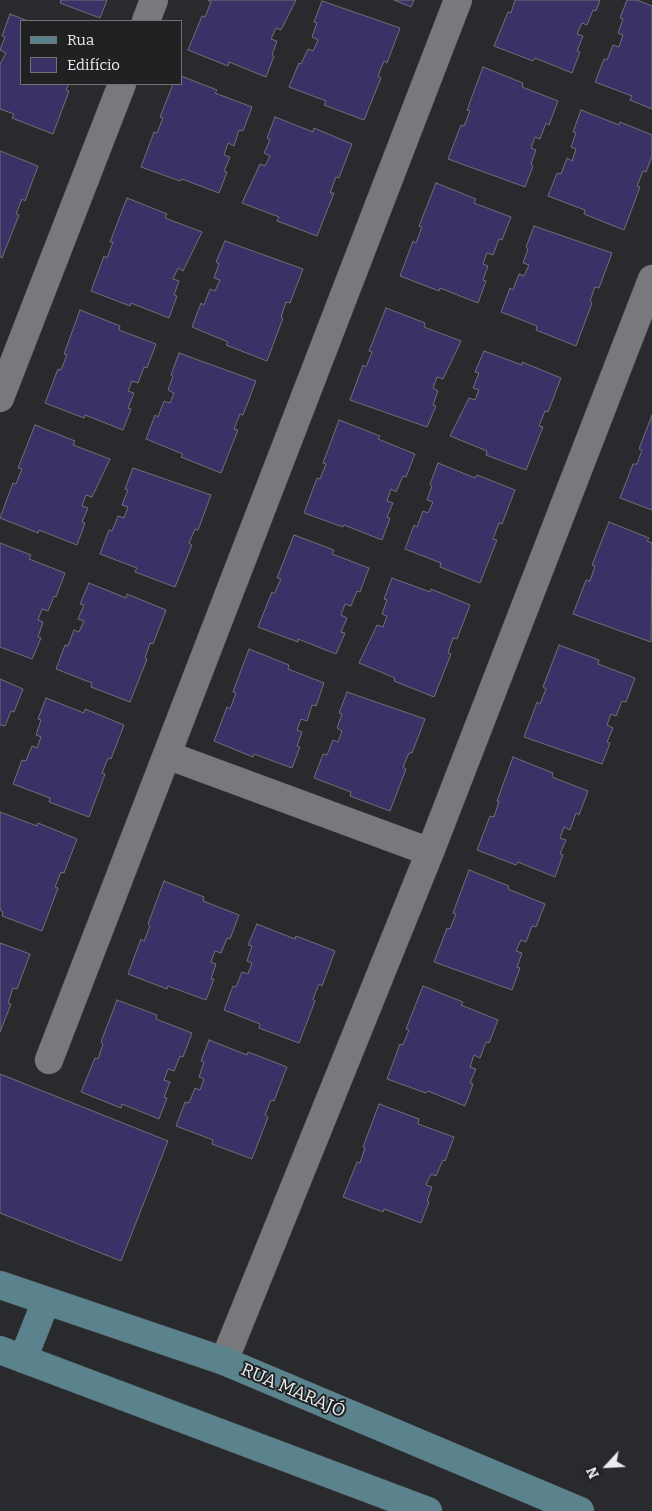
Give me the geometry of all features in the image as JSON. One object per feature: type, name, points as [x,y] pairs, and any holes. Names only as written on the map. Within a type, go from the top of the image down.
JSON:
[{"type":"street","points":[[146,20],[154,0]]},
{"type":"street","points":[[49,1060],[458,0]]},
{"type":"street","points":[[0,398],[122,85]]},
{"type":"street","points":[[224,1361],[430,852],[652,279]]},
{"type":"street","points":[[167,754],[430,852]]},
{"type":"street","name":"RUA MARAJÓ","points":[[0,1285],[224,1361],[580,1511]]},
{"type":"street","points":[[46,1301],[11,1354],[428,1511]]},
{"type":"building","points":[[61,0],[107,0],[100,18],[60,3]]},
{"type":"building","points":[[208,0],[296,0],[281,30],[276,28],[271,39],[277,41],[272,55],[274,56],[266,77],[229,62],[228,66],[188,50],[202,16],[205,17],[211,2]]},
{"type":"building","points":[[394,0],[414,0],[411,7]]},
{"type":"building","points":[[515,0],[600,0],[596,11],[593,10],[587,25],[582,23],[577,34],[583,36],[577,51],[580,52],[572,73],[535,58],[533,61],[494,46],[508,12],[511,13]]},
{"type":"building","points":[[627,0],[637,0],[652,6],[652,109],[630,100],[632,96],[595,82],[604,59],[607,60],[613,45],[619,47],[623,35],[618,33],[623,19],[620,18]]},
{"type":"building","points":[[322,1],[400,28],[387,63],[384,61],[378,76],[381,78],[364,120],[324,105],[326,101],[289,87],[299,63],[301,64],[308,49],[313,51],[318,40],[312,37],[317,23],[314,22]]},
{"type":"building","points":[[10,14],[25,20],[20,20],[20,85],[68,85],[66,90],[69,91],[53,134],[12,118],[14,114],[0,109],[0,64],[6,53],[0,50],[5,37],[2,36]]},
{"type":"building","points":[[483,67],[523,83],[522,87],[558,101],[549,125],[546,123],[540,139],[535,137],[531,148],[536,150],[531,164],[533,166],[525,187],[448,159],[461,125],[464,126],[470,111],[467,110]]},
{"type":"building","points":[[182,76],[217,90],[215,93],[252,107],[243,131],[239,130],[234,146],[228,143],[224,155],[230,157],[224,171],[227,172],[219,193],[182,179],[180,181],[141,167],[154,132],[157,133],[163,118],[160,117],[173,85],[182,85]]},
{"type":"building","points":[[581,110],[619,125],[620,122],[652,135],[652,156],[646,172],[643,171],[637,186],[640,187],[624,230],[584,214],[585,210],[548,196],[557,173],[561,174],[567,158],[572,161],[576,149],[571,147],[576,133],[573,132]]},
{"type":"building","points":[[275,117],[313,132],[314,128],[352,144],[339,178],[336,177],[330,193],[334,193],[317,236],[277,221],[279,217],[242,203],[260,164],[265,166],[270,156],[264,153],[270,140],[267,138]]},
{"type":"building","points":[[0,151],[38,166],[25,201],[22,199],[16,214],[19,215],[2,258],[0,257]]},
{"type":"building","points":[[436,183],[476,199],[474,203],[511,217],[502,240],[499,239],[493,255],[487,253],[483,264],[488,266],[483,280],[486,281],[478,303],[440,288],[439,291],[400,276],[413,241],[416,243],[422,227],[419,226]]},
{"type":"building","points":[[127,198],[167,214],[165,218],[202,232],[183,271],[178,268],[173,279],[179,281],[174,295],[177,296],[169,318],[131,303],[130,306],[91,291],[104,256],[107,258],[113,242],[110,242]]},
{"type":"building","points":[[534,226],[612,253],[599,288],[595,287],[590,301],[592,303],[576,346],[536,330],[537,326],[501,312],[510,288],[513,290],[519,274],[524,276],[529,265],[523,263],[528,249],[526,247]]},
{"type":"building","points":[[225,241],[303,269],[290,303],[286,302],[281,317],[283,318],[267,361],[226,345],[228,342],[192,327],[201,303],[204,305],[210,289],[215,291],[220,280],[214,278],[219,264],[216,262]]},
{"type":"building","points":[[386,308],[425,323],[424,327],[461,341],[443,379],[437,377],[433,388],[438,391],[433,405],[436,406],[427,427],[350,400],[363,365],[366,367],[372,352],[369,351]]},
{"type":"building","points":[[80,310],[120,326],[119,330],[156,344],[147,368],[144,367],[138,383],[132,381],[128,391],[134,393],[128,408],[131,409],[123,430],[85,415],[84,418],[45,403],[58,369],[61,370],[67,355],[64,354]]},
{"type":"building","points":[[484,351],[522,365],[522,362],[561,378],[548,412],[545,411],[539,426],[543,427],[526,470],[486,455],[487,451],[450,436],[469,398],[475,400],[479,390],[473,388],[479,373],[475,372]]},
{"type":"building","points":[[179,353],[256,381],[243,415],[240,414],[234,429],[238,430],[221,473],[181,457],[183,454],[146,439],[155,415],[158,417],[164,401],[170,403],[174,393],[168,390]]},
{"type":"building","points":[[652,415],[652,510],[620,498],[633,464],[637,464],[642,450],[639,449]]},
{"type":"building","points":[[339,420],[380,436],[378,439],[415,454],[406,477],[403,476],[396,492],[391,489],[387,501],[393,503],[387,517],[390,518],[382,540],[344,525],[343,527],[304,513],[317,478],[320,479],[326,464],[323,463]]},
{"type":"building","points":[[35,425],[75,441],[73,445],[110,459],[92,497],[86,495],[82,506],[88,508],[82,522],[85,523],[77,545],[39,530],[38,533],[0,518],[13,483],[16,484],[22,469],[18,468]]},
{"type":"building","points":[[438,463],[475,478],[477,475],[515,490],[502,524],[499,523],[493,539],[497,540],[480,583],[440,567],[441,563],[405,549],[414,525],[417,527],[423,511],[428,513],[433,502],[427,500],[432,486],[430,484]]},
{"type":"building","points":[[133,468],[211,495],[198,530],[195,529],[189,543],[192,545],[175,587],[135,572],[137,568],[100,554],[109,530],[112,531],[118,516],[124,518],[128,507],[122,505],[128,490],[125,489]]},
{"type":"building","points":[[609,522],[649,538],[647,541],[652,543],[651,642],[573,614],[586,580],[590,581],[595,566],[592,565]]},
{"type":"building","points":[[294,535],[334,550],[332,554],[369,568],[360,592],[357,591],[351,606],[345,604],[341,615],[347,618],[341,632],[345,633],[336,654],[298,639],[298,642],[258,627],[272,592],[274,594],[281,579],[277,578]]},
{"type":"building","points":[[0,543],[31,555],[29,559],[65,573],[56,597],[54,596],[48,611],[42,609],[38,620],[43,622],[38,637],[41,638],[32,659],[0,647]]},
{"type":"building","points":[[392,578],[430,592],[431,589],[470,605],[457,639],[453,638],[448,653],[451,654],[434,697],[394,681],[395,678],[359,663],[377,625],[383,627],[387,616],[382,614],[387,600],[384,599]]},
{"type":"building","points":[[89,583],[126,598],[127,594],[166,610],[153,644],[150,643],[145,658],[147,659],[130,702],[91,687],[92,683],[56,669],[65,645],[68,646],[74,630],[79,632],[84,621],[78,619],[84,605],[80,604]]},
{"type":"building","points":[[559,645],[599,660],[598,664],[635,678],[626,702],[622,701],[616,716],[611,714],[607,725],[613,728],[607,742],[610,743],[602,764],[524,737],[537,702],[540,704],[546,689],[543,687]]},
{"type":"building","points":[[249,649],[289,665],[288,669],[324,683],[316,706],[312,705],[307,721],[301,719],[297,730],[302,732],[297,746],[300,747],[292,768],[254,754],[253,757],[214,741],[227,707],[230,709],[236,693],[233,692]]},
{"type":"building","points":[[0,679],[23,689],[14,712],[11,711],[5,726],[0,725]]},
{"type":"building","points":[[347,692],[425,719],[412,753],[409,753],[403,767],[406,769],[390,811],[350,796],[351,792],[314,778],[323,754],[327,755],[333,740],[338,742],[342,731],[337,728],[342,714],[339,713]]},
{"type":"building","points":[[46,698],[84,713],[85,709],[124,725],[111,759],[108,758],[102,773],[105,774],[89,817],[49,802],[50,798],[13,784],[22,760],[26,761],[32,746],[37,748],[41,737],[36,735],[41,720],[38,719]]},
{"type":"building","points":[[513,757],[553,773],[552,777],[588,791],[579,815],[576,813],[570,830],[564,827],[560,838],[566,840],[560,854],[563,855],[555,877],[518,862],[516,865],[477,850],[490,816],[494,817],[499,801],[497,801]]},
{"type":"building","points":[[0,812],[37,826],[38,823],[77,839],[64,873],[61,872],[55,887],[58,888],[42,931],[2,916],[3,912],[0,910]]},
{"type":"building","points":[[469,870],[509,886],[508,889],[545,904],[536,927],[532,926],[526,942],[521,940],[516,951],[522,953],[517,967],[520,968],[512,990],[434,962],[447,928],[450,929],[456,914],[453,913]]},
{"type":"building","points":[[164,881],[204,897],[203,901],[239,915],[230,939],[227,938],[221,953],[215,951],[211,962],[216,964],[211,979],[214,979],[206,1000],[168,986],[167,989],[128,974],[141,939],[144,941],[150,926],[148,924]]},
{"type":"building","points":[[257,924],[295,939],[296,936],[335,951],[322,986],[319,984],[313,999],[315,1001],[299,1043],[259,1028],[260,1024],[224,1010],[233,986],[236,987],[242,972],[248,974],[252,963],[247,961],[252,946],[248,945]]},
{"type":"building","points":[[0,943],[30,954],[17,989],[13,988],[8,1003],[11,1004],[0,1032]]},
{"type":"building","points":[[423,986],[463,1002],[461,1005],[498,1020],[489,1043],[486,1042],[480,1058],[474,1055],[470,1067],[476,1069],[470,1083],[473,1084],[465,1106],[428,1091],[426,1093],[387,1079],[400,1044],[403,1045],[409,1030],[406,1029]]},
{"type":"building","points":[[117,1000],[157,1015],[156,1019],[192,1033],[183,1057],[180,1056],[174,1071],[168,1069],[164,1080],[170,1082],[164,1097],[167,1098],[159,1119],[122,1104],[121,1108],[81,1092],[95,1058],[98,1059],[103,1044],[101,1042]]},
{"type":"building","points":[[209,1040],[247,1055],[248,1052],[287,1067],[274,1101],[271,1100],[265,1115],[268,1117],[252,1159],[212,1144],[213,1140],[176,1126],[185,1102],[189,1103],[195,1088],[200,1090],[204,1079],[199,1077],[204,1062],[201,1061]]},
{"type":"building","points":[[0,1074],[168,1141],[121,1261],[0,1213]]},
{"type":"building","points":[[379,1104],[419,1119],[418,1124],[454,1137],[445,1161],[443,1160],[436,1176],[431,1174],[426,1185],[432,1187],[427,1201],[429,1202],[421,1223],[384,1209],[383,1212],[343,1197],[357,1162],[360,1163],[365,1148],[363,1147]]}]
